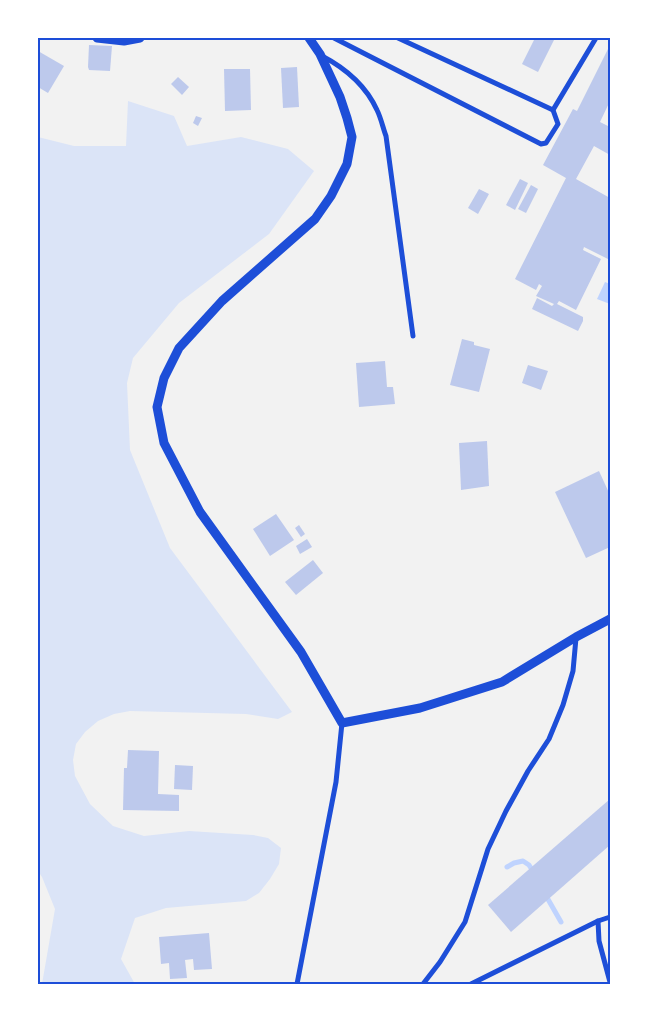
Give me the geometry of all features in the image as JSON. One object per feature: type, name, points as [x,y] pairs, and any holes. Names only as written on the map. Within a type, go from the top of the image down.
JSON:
[{"type":"street","points":[[96,38],[124,41],[140,38]]},
{"type":"street","points":[[298,984],[336,782],[342,722],[302,652],[200,512],[164,443],[157,407],[164,378],[179,348],[222,301],[315,219],[331,196],[347,164],[352,137],[347,118],[340,97],[320,54],[309,38]]},
{"type":"street","points":[[334,38],[542,144],[546,143],[558,124],[553,110],[398,38]]},
{"type":"street","points":[[553,110],[596,38]]},
{"type":"street","points":[[320,54],[351,75],[378,110],[386,136],[413,336]]},
{"type":"street","points":[[342,722],[420,708],[502,682],[610,618]]},
{"type":"street","points":[[423,984],[466,922],[488,849],[528,771],[549,739],[563,705],[573,671],[576,637]]},
{"type":"street","points":[[471,984],[598,921],[610,917]]},
{"type":"street","points":[[598,921],[599,941],[610,982]]},
{"type":"shaded area","points":[[128,101],[174,116],[187,146],[241,137],[288,149],[314,171],[269,234],[179,303],[133,358],[127,383],[130,450],[170,548],[292,712],[278,719],[246,714],[130,711],[114,714],[98,721],[85,732],[76,744],[73,760],[75,776],[90,804],[113,826],[144,836],[189,831],[253,835],[268,838],[281,848],[279,864],[270,879],[259,893],[246,901],[166,908],[135,918],[121,959],[135,984],[42,984],[55,909],[38,871],[38,137],[74,146],[126,146]]},
{"type":"water","points":[[605,282],[610,284],[610,304],[597,299]]},
{"type":"building","points":[[535,38],[555,38],[538,72],[522,64]]},
{"type":"building","points":[[89,45],[112,46],[110,71],[89,70]]},
{"type":"building","points":[[610,45],[610,101],[600,122],[610,127],[610,155],[594,146],[576,179],[610,198],[610,260],[584,247],[583,250],[601,259],[576,310],[559,301],[557,304],[583,317],[578,331],[532,309],[537,298],[552,306],[554,304],[536,296],[542,286],[539,284],[536,290],[515,279],[566,178],[543,165],[573,109],[577,111]]},
{"type":"building","points":[[38,51],[64,66],[48,93],[38,87]]},
{"type":"building","points":[[297,67],[299,107],[283,108],[281,68]]},
{"type":"building","points":[[224,69],[250,69],[251,110],[225,111]]},
{"type":"building","points":[[178,77],[189,87],[182,95],[171,84]]},
{"type":"building","points":[[196,116],[202,118],[198,126],[193,123]]},
{"type":"building","points":[[520,179],[528,183],[515,210],[506,205]]},
{"type":"building","points":[[531,185],[538,189],[526,213],[518,209]]},
{"type":"building","points":[[479,189],[489,194],[478,214],[468,208]]},
{"type":"building","points":[[462,339],[474,342],[474,345],[490,349],[479,392],[450,385]]},
{"type":"building","points":[[385,361],[387,387],[393,387],[395,404],[359,407],[356,363]]},
{"type":"building","points":[[528,365],[548,371],[541,390],[522,383]]},
{"type":"building","points":[[487,441],[489,486],[461,490],[459,443]]},
{"type":"building","points":[[599,471],[610,495],[610,547],[586,558],[555,492]]},
{"type":"building","points":[[276,514],[294,540],[270,556],[253,529]]},
{"type":"building","points":[[299,525],[305,534],[301,537],[295,528]]},
{"type":"building","points":[[307,539],[312,547],[300,554],[296,546]]},
{"type":"building","points":[[313,560],[323,573],[296,595],[285,582]]},
{"type":"building","points":[[128,750],[159,751],[158,794],[179,795],[179,811],[123,810],[124,768],[127,768]]},
{"type":"building","points":[[175,765],[193,766],[192,790],[174,789]]},
{"type":"building","points":[[610,799],[610,845],[511,932],[488,905]]},
{"type":"building","points":[[209,933],[212,969],[194,970],[193,959],[185,960],[187,978],[170,979],[169,963],[161,964],[159,937]]},
{"type":"waterway","points":[[507,867],[523,861],[529,865],[534,873]]},
{"type":"waterway","points":[[545,894],[561,922]]}]
